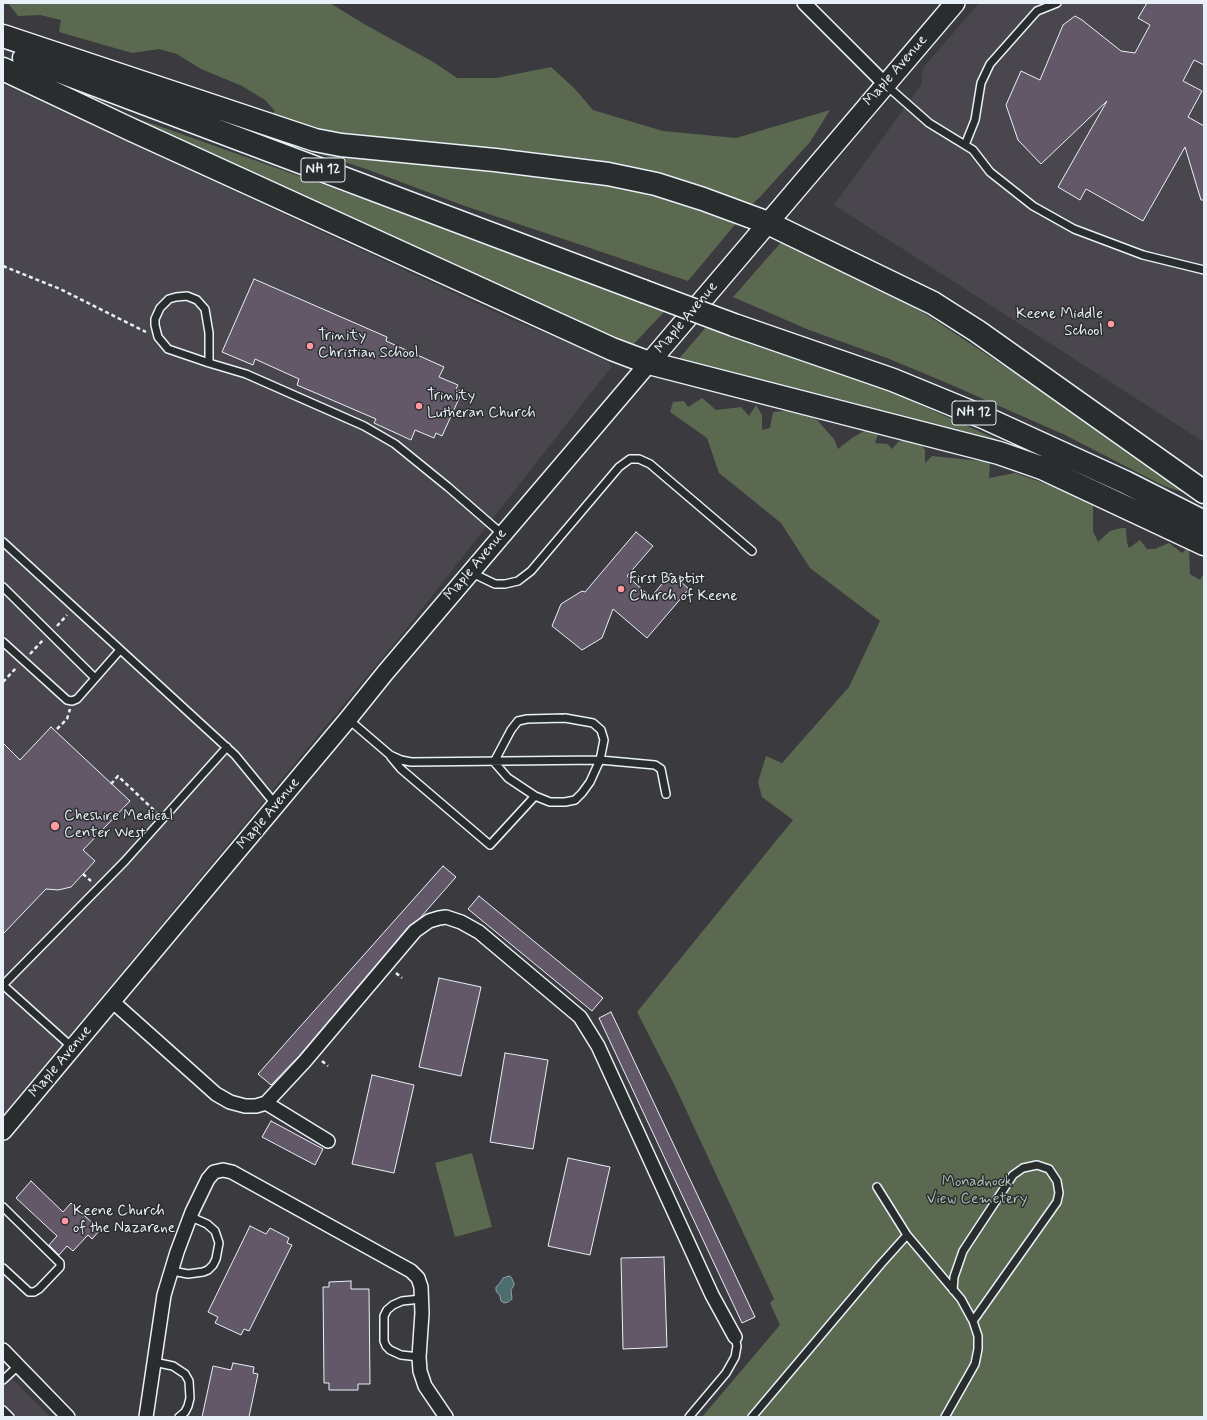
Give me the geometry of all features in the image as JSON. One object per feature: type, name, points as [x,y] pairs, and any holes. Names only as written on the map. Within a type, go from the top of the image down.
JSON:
[{"type":"highway","points":[[3,36],[315,140],[341,145],[495,160],[608,174],[656,184],[768,223],[933,303],[977,331],[1204,492]]},
{"type":"highway","name":"NH 12","points":[[3,50],[734,325],[893,380],[984,417],[1125,482],[1204,522]]},
{"type":"highway","points":[[3,69],[132,130],[612,349],[649,363],[999,453],[1042,468],[1204,544]]},
{"type":"main road","name":"Maple Avenue","points":[[649,363],[955,3]]},
{"type":"street","points":[[804,3],[885,84]]},
{"type":"street","name":"Maple Avenue","points":[[3,1131],[385,673],[649,363]]},
{"type":"street","points":[[112,1001],[216,1094],[230,1102],[245,1106],[256,1106],[266,1103],[304,1061],[415,931],[429,921],[439,918],[446,917],[461,922],[479,932],[580,1017],[598,1046],[712,1295],[735,1336]]},
{"type":"street","points":[[266,1103],[328,1141]]},
{"type":"street","points":[[146,1417],[163,1302],[177,1252],[208,1179],[214,1172],[223,1170],[232,1172],[410,1270],[418,1278],[421,1287],[420,1371],[425,1386],[443,1416]]},
{"type":"street","points":[[3,1350],[68,1417]]},
{"type":"lane","points":[[965,145],[975,120],[981,83],[990,64],[1037,11],[1057,3]]},
{"type":"lane","points":[[885,84],[929,123],[973,150],[990,172],[1033,206],[1074,229],[1143,255],[1204,270]]},
{"type":"lane","points":[[209,363],[209,333],[207,316],[201,304],[192,298],[182,296],[176,297],[164,303],[155,320],[158,337],[168,348],[209,363],[246,374],[364,426],[395,444],[448,487],[502,534]]},
{"type":"lane","points":[[470,572],[495,584],[505,584],[518,580],[531,571],[619,467],[630,459],[639,459],[650,464],[752,551]]},
{"type":"lane","points":[[4,544],[227,747],[245,766],[276,805]]},
{"type":"lane","points":[[3,587],[96,678]]},
{"type":"lane","points":[[3,642],[67,700],[72,701],[77,699],[120,650]]},
{"type":"lane","points":[[565,718],[593,723],[601,730],[604,740],[600,760],[590,782],[575,800],[550,802],[535,796],[508,778],[494,762],[518,721],[527,719],[565,718]]},
{"type":"lane","points":[[348,719],[390,755],[401,769],[490,845],[535,796]]},
{"type":"lane","points":[[73,1048],[3,985],[124,861],[227,747]]},
{"type":"lane","points":[[390,755],[401,760],[411,762],[600,760],[655,765],[661,769],[666,794]]},
{"type":"lane","points":[[953,1290],[954,1276],[963,1250],[1013,1175],[1023,1168],[1037,1165],[1049,1169],[1057,1181],[1059,1193],[1057,1202],[973,1321]]},
{"type":"lane","points":[[877,1187],[907,1235],[961,1299],[973,1321],[978,1336],[978,1349],[975,1364],[945,1417]]},
{"type":"lane","points":[[3,1268],[29,1292],[34,1292],[39,1289],[60,1267],[60,1263],[5,1212]]},
{"type":"lane","points":[[172,1271],[188,1274],[203,1272],[208,1270],[216,1259],[219,1243],[215,1231],[207,1224],[191,1217]]},
{"type":"lane","points":[[752,1417],[907,1235]]},
{"type":"lane","points":[[419,1356],[402,1355],[390,1350],[384,1341],[384,1316],[393,1305],[402,1301],[421,1299]]},
{"type":"lane","points":[[689,1417],[726,1373],[735,1356],[737,1346],[735,1336]]},
{"type":"lane","points":[[154,1362],[173,1366],[186,1374],[190,1388],[189,1402],[185,1412],[179,1417]]},
{"type":"lane","points":[[3,1380],[18,1366]]},
{"type":"lane","points":[[3,1410],[10,1417]]},
{"type":"path","points":[[3,266],[60,289],[132,326],[158,337]]},
{"type":"path","points":[[55,628],[70,612]]},
{"type":"path","points":[[28,655],[44,639]]},
{"type":"path","points":[[3,682],[19,665]]},
{"type":"path","points":[[57,729],[67,719],[72,701]]},
{"type":"path","points":[[111,784],[118,776],[163,818]]},
{"type":"path","points":[[83,874],[91,881]]},
{"type":"shaded area","name":"Keene Middle School","points":[[979,3],[1204,3],[1204,442],[834,205],[921,85],[923,68]]},
{"type":"shaded area","points":[[3,84],[508,318],[603,357],[612,366],[407,628],[3,1116]]},
{"type":"shaded area","points":[[3,1369],[50,1417],[3,1417]]},
{"type":"green space","points":[[8,3],[330,3],[364,24],[435,63],[457,78],[496,78],[551,67],[574,88],[593,110],[663,131],[736,138],[830,110],[810,142],[748,208],[329,133],[270,116],[275,111],[265,100],[242,86],[201,69],[177,54],[159,49],[132,53],[59,32],[61,20],[40,15],[18,16]]},
{"type":"green space","points":[[98,106],[159,126],[562,270],[665,311],[629,349]]},
{"type":"green space","points":[[284,138],[550,174],[650,193],[738,221],[688,281],[462,205],[369,170],[283,142]]},
{"type":"green space","points":[[784,239],[859,275],[927,315],[1051,397],[1138,457],[1183,492],[1164,486],[1065,435],[947,383],[887,358],[809,330],[733,297]]},
{"type":"green space","points":[[707,326],[885,389],[1054,465],[677,361]]},
{"type":"green space","name":"Monadnock View Cemetery","points":[[702,398],[716,410],[741,407],[749,416],[756,405],[762,415],[762,430],[770,428],[773,412],[797,410],[817,420],[834,439],[838,449],[852,438],[871,427],[879,432],[875,443],[888,444],[892,449],[899,441],[917,440],[925,450],[925,463],[932,456],[990,462],[989,478],[1015,473],[1093,498],[1093,531],[1098,542],[1110,531],[1126,528],[1127,543],[1129,548],[1140,540],[1147,549],[1155,549],[1169,543],[1182,553],[1189,546],[1190,574],[1200,580],[1204,573],[1204,1417],[702,1417],[780,1325],[770,1303],[774,1299],[674,1084],[637,1012],[793,820],[762,797],[758,782],[766,756],[782,763],[849,687],[880,621],[810,568],[781,523],[719,473],[707,438],[670,412],[673,402],[684,401],[688,407]]},
{"type":"green space","points":[[472,1153],[492,1227],[455,1237],[435,1163]]},
{"type":"water","points":[[509,1276],[514,1283],[511,1290],[512,1299],[504,1303],[501,1301],[500,1296],[496,1291],[496,1287],[503,1278]]},
{"type":"building","points":[[1147,3],[1204,3],[1204,65],[1194,60],[1183,81],[1202,91],[1188,117],[1204,126],[1204,200],[1201,200],[1185,147],[1143,221],[1086,189],[1080,200],[1058,187],[1107,101],[1041,164],[1018,140],[1006,105],[1021,71],[1040,80],[1063,25],[1075,16],[1121,51],[1135,53],[1150,25],[1138,18]]},
{"type":"building","name":"Trinity Christian School","points":[[254,279],[387,337],[386,341],[444,367],[439,377],[458,385],[456,389],[462,392],[442,436],[436,433],[434,438],[415,430],[411,440],[374,423],[376,419],[297,385],[299,379],[255,359],[253,365],[222,352]]},
{"type":"building","points":[[636,532],[653,546],[627,576],[651,597],[671,573],[689,589],[647,638],[613,609],[602,638],[582,650],[552,626],[561,604],[582,591],[585,592]]},
{"type":"building","name":"Cheshire Medical Center West","points":[[51,727],[130,801],[83,850],[95,861],[71,887],[58,890],[46,889],[3,934],[3,743],[20,760]]},
{"type":"building","points":[[443,866],[456,877],[420,918],[409,926],[299,1056],[271,1085],[258,1074]]},
{"type":"building","points":[[479,896],[603,998],[592,1011],[468,909]]},
{"type":"building","points":[[439,978],[481,987],[461,1076],[419,1067]]},
{"type":"building","points":[[611,1012],[755,1317],[742,1323],[599,1018]]},
{"type":"building","points":[[505,1053],[548,1060],[533,1149],[490,1142]]},
{"type":"building","points":[[372,1075],[414,1085],[394,1173],[352,1164]]},
{"type":"building","points":[[271,1121],[323,1149],[315,1165],[262,1137]]},
{"type":"building","points":[[568,1158],[610,1167],[590,1255],[548,1246]]},
{"type":"building","name":"Keene Church of the Nazarene","points":[[31,1181],[63,1212],[71,1203],[100,1230],[92,1239],[88,1235],[73,1251],[67,1246],[59,1255],[49,1245],[57,1236],[16,1198]]},
{"type":"building","points":[[250,1226],[266,1234],[270,1228],[289,1238],[287,1243],[292,1245],[249,1331],[244,1329],[241,1335],[215,1323],[218,1317],[208,1312]]},
{"type":"building","points":[[664,1257],[667,1347],[623,1349],[621,1258]]},
{"type":"building","points":[[351,1281],[351,1289],[369,1289],[370,1384],[358,1384],[358,1390],[329,1390],[329,1383],[324,1383],[323,1287],[329,1287],[329,1282]]},
{"type":"building","points":[[233,1363],[254,1367],[253,1373],[258,1374],[249,1417],[202,1417],[213,1366],[231,1370]]},
{"type":"place","name":"Keene Middle School","points":[[1111,324]]},
{"type":"place","name":"Trinity Christian School","points":[[310,346]]},
{"type":"place","name":"Trinity Lutheran Church","points":[[419,406]]},
{"type":"place","name":"First Baptist Church of Keene","points":[[621,589]]},
{"type":"place","name":"Cheshire Medical Center West","points":[[55,826]]},
{"type":"place","name":"Keene Church of the Nazarene","points":[[65,1221]]}]
